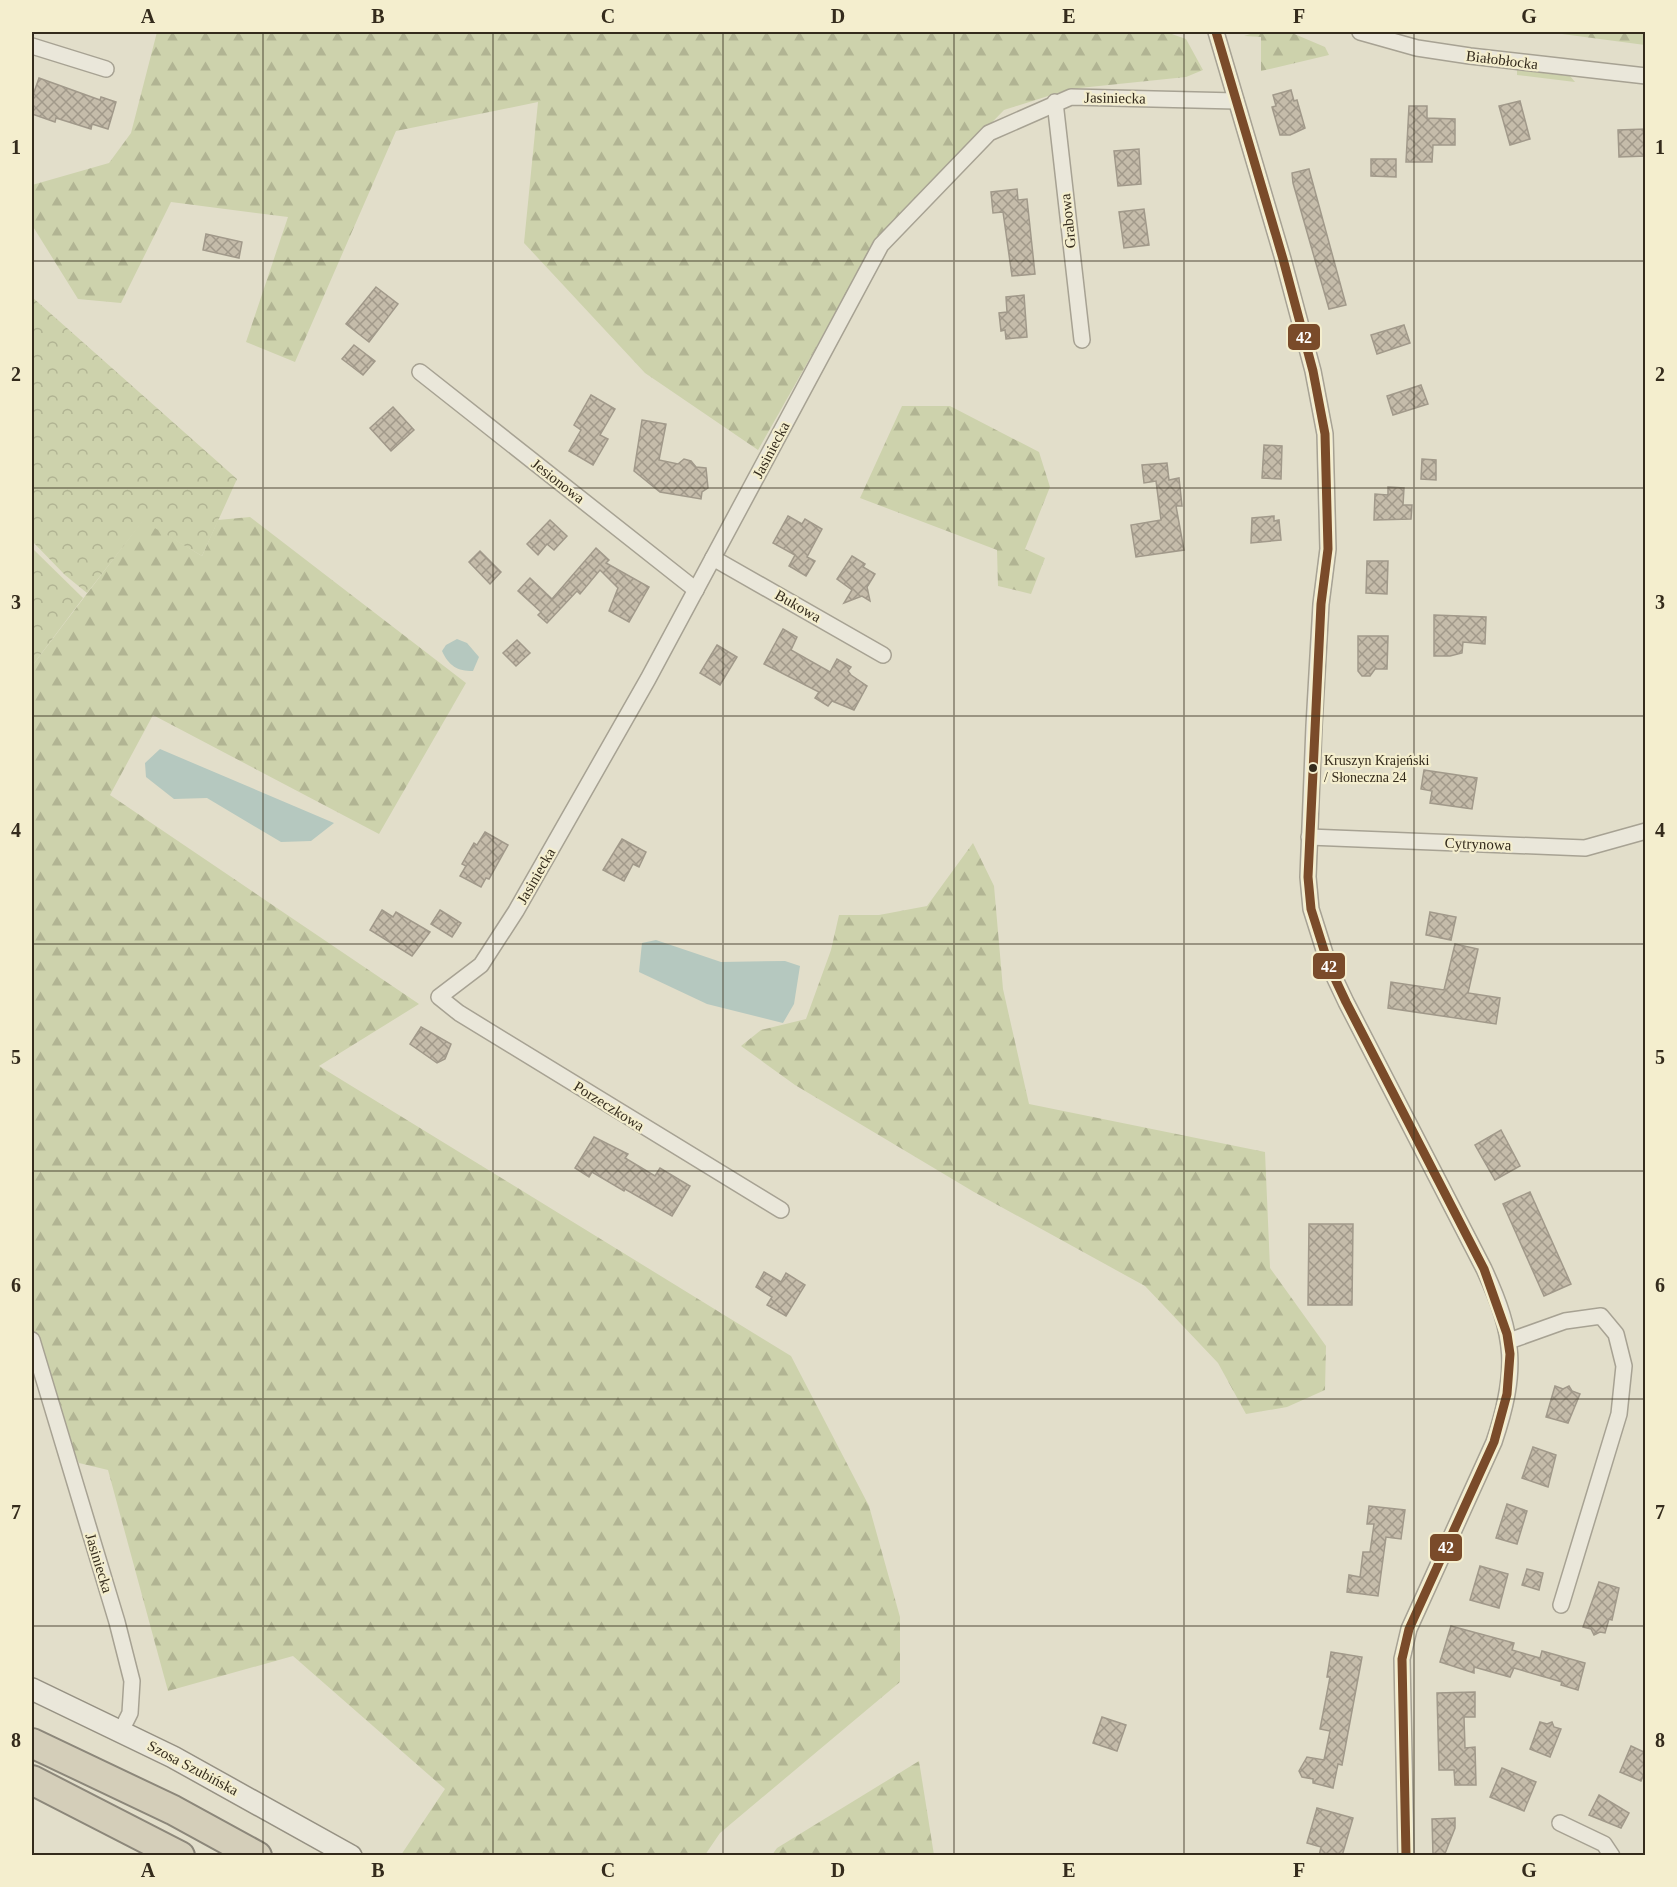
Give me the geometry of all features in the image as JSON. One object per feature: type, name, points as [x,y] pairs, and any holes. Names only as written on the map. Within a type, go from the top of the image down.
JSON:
[{"type":"highway","points":[[32,1743],[173,1810],[257,1856]]},
{"type":"highway","points":[[32,1780],[180,1856]]},
{"type":"street","points":[[1216,32],[1314,371],[1325,434],[1328,549],[1321,603],[1309,837],[1308,877],[1311,909],[1329,966],[1484,1269],[1505,1321],[1509,1341],[1510,1380],[1504,1411],[1494,1442],[1408,1629],[1404,1649],[1401,1696],[1406,1856]]},
{"type":"street","name":"Białobłocka","points":[[1360,32],[1417,48],[1646,76]]},
{"type":"street","points":[[32,46],[106,69]]},
{"type":"street","name":"Jasiniecka","points":[[440,997],[481,965],[516,911],[714,558],[881,245],[989,133],[1055,102],[1071,97],[1236,101]]},
{"type":"street","name":"Grabowa","points":[[1055,102],[1082,340]]},
{"type":"street","name":"Jesionowa","points":[[420,372],[696,590]]},
{"type":"street","name":"Bukowa","points":[[714,558],[883,655]]},
{"type":"street","name":"Cytrynowa","points":[[1309,837],[1585,848],[1646,831]]},
{"type":"street","name":"Porzeczkowa","points":[[440,997],[469,1019],[781,1210]]},
{"type":"street","points":[[1509,1341],[1565,1321],[1601,1316],[1616,1334],[1624,1366],[1618,1414],[1561,1605]]},
{"type":"street","name":"Jasiniecka","points":[[32,1340],[117,1622],[132,1681],[130,1713],[121,1731]]},
{"type":"street","name":"Szosa Szubińska","points":[[32,1689],[121,1731],[247,1796],[351,1856]]},
{"type":"street","points":[[1560,1823],[1604,1844],[1612,1856]]},
{"type":"green space","points":[[157,32],[1166,32],[1186,39],[1203,70],[1186,77],[1070,89],[1004,110],[875,243],[758,450],[645,373],[524,243],[538,102],[396,131],[295,362],[246,342],[288,217],[171,202],[121,303],[78,299],[32,225],[32,185],[109,163],[131,133]]},
{"type":"green space","points":[[1257,32],[1292,33],[1325,47],[1329,55],[1261,71],[1261,37],[1244,36]]},
{"type":"green space","points":[[1547,32],[1645,32],[1645,45]]},
{"type":"green space","points":[[1517,70],[1570,76],[1575,82],[1517,75]]},
{"type":"green space","points":[[32,297],[237,479],[202,556],[143,521],[87,593],[65,575],[32,541]]},
{"type":"green space","points":[[902,406],[950,406],[1039,452],[1050,487],[1025,549],[1045,558],[1031,594],[998,586],[997,550],[860,498]]},
{"type":"green space","points":[[250,517],[466,683],[379,834],[153,715],[110,795],[419,1004],[319,1066],[791,1356],[869,1506],[900,1617],[900,1682],[720,1833],[705,1855],[401,1855],[445,1789],[293,1656],[168,1691],[108,1470],[79,1463],[47,1395],[32,1340],[32,666],[143,520],[202,556],[218,520]]},
{"type":"green space","points":[[32,548],[83,598],[32,666]]},
{"type":"green space","points":[[973,843],[994,886],[1003,989],[1029,1104],[1265,1152],[1270,1268],[1326,1346],[1325,1390],[1287,1407],[1246,1414],[1218,1363],[1145,1286],[974,1192],[795,1085],[741,1046],[761,1030],[806,1019],[831,950],[839,915],[879,915],[927,906]]},
{"type":"green space","points":[[919,1761],[934,1855],[772,1855],[777,1848]]},
{"type":"shaded area","points":[[457,639],[467,643],[479,657],[473,671],[454,667],[442,651],[446,645]]},
{"type":"shaded area","points":[[160,749],[334,823],[311,841],[281,842],[207,798],[174,799],[146,777],[145,763]]},
{"type":"shaded area","points":[[656,940],[721,962],[785,961],[800,966],[794,1004],[783,1023],[707,1004],[639,972],[642,943]]},
{"type":"building","points":[[39,78],[100,100],[101,97],[116,102],[108,129],[92,124],[91,129],[56,118],[55,122],[32,114],[32,98]]},
{"type":"building","points":[[1291,90],[1294,101],[1297,100],[1305,128],[1290,135],[1280,135],[1272,107],[1276,106],[1273,95]]},
{"type":"building","points":[[1520,101],[1530,139],[1510,145],[1499,106]]},
{"type":"building","points":[[1409,106],[1427,106],[1427,118],[1455,119],[1455,145],[1433,145],[1432,162],[1406,162]]},
{"type":"building","points":[[1646,129],[1646,156],[1619,157],[1618,130]]},
{"type":"building","points":[[1139,149],[1141,184],[1118,186],[1114,151]]},
{"type":"building","points":[[1371,159],[1396,159],[1396,177],[1371,176]]},
{"type":"building","points":[[1309,169],[1346,305],[1329,309],[1293,183],[1292,173]]},
{"type":"building","points":[[1017,189],[1018,200],[1027,199],[1035,274],[1012,276],[1003,212],[993,213],[991,192]]},
{"type":"building","points":[[1144,209],[1149,245],[1124,248],[1119,212]]},
{"type":"building","points":[[206,234],[242,242],[239,258],[203,250]]},
{"type":"building","points":[[376,287],[398,304],[369,342],[346,324]]},
{"type":"building","points":[[1024,295],[1027,337],[1006,339],[1005,330],[1001,331],[999,313],[1007,312],[1006,297]]},
{"type":"building","points":[[1404,325],[1410,343],[1377,354],[1371,335]]},
{"type":"building","points":[[354,345],[375,361],[363,375],[342,359]]},
{"type":"building","points":[[1421,385],[1428,404],[1393,415],[1387,396]]},
{"type":"building","points":[[591,395],[615,409],[600,435],[608,439],[593,465],[569,451],[581,430],[574,425]]},
{"type":"building","points":[[393,407],[414,430],[391,451],[370,428]]},
{"type":"building","points":[[642,420],[666,424],[659,460],[678,464],[684,459],[691,461],[696,467],[706,468],[708,488],[702,492],[701,499],[660,492],[634,471]]},
{"type":"building","points":[[1264,445],[1282,446],[1281,479],[1262,478]]},
{"type":"building","points":[[1422,459],[1436,460],[1436,480],[1421,479]]},
{"type":"building","points":[[1167,463],[1169,480],[1179,478],[1182,506],[1176,506],[1184,550],[1136,557],[1131,525],[1161,520],[1156,481],[1144,483],[1142,465]]},
{"type":"building","points":[[1388,487],[1404,488],[1403,505],[1412,505],[1411,519],[1374,520],[1375,494],[1388,495]]},
{"type":"building","points":[[788,516],[802,524],[805,519],[822,529],[807,557],[815,561],[806,576],[789,566],[795,555],[773,543]]},
{"type":"building","points":[[1274,516],[1274,521],[1279,520],[1281,540],[1251,543],[1252,518]]},
{"type":"building","points":[[550,520],[567,536],[554,550],[547,544],[538,555],[527,544]]},
{"type":"building","points":[[596,548],[609,560],[606,563],[649,587],[629,622],[609,611],[618,588],[600,570],[580,594],[577,591],[547,623],[538,615],[541,612],[518,591],[530,578],[552,599]]},
{"type":"building","points":[[480,551],[501,572],[490,584],[469,562]]},
{"type":"building","points":[[852,556],[865,564],[863,567],[875,574],[867,587],[870,601],[862,596],[844,603],[852,590],[837,579]]},
{"type":"building","points":[[1367,561],[1388,561],[1387,594],[1366,593]]},
{"type":"building","points":[[1434,615],[1486,617],[1485,644],[1463,642],[1462,653],[1434,656]]},
{"type":"building","points":[[783,629],[797,637],[791,650],[830,672],[837,659],[851,667],[848,671],[851,675],[867,686],[854,710],[832,701],[828,706],[815,698],[819,692],[764,664]]},
{"type":"building","points":[[1358,636],[1388,636],[1387,669],[1375,669],[1370,676],[1362,676],[1358,671]]},
{"type":"building","points":[[517,640],[530,653],[516,666],[503,653]]},
{"type":"building","points":[[717,645],[737,657],[720,685],[700,673]]},
{"type":"building","points":[[1424,770],[1477,778],[1472,809],[1430,803],[1432,791],[1421,789]]},
{"type":"building","points":[[485,832],[508,845],[489,879],[486,878],[481,887],[460,876],[466,866],[462,864],[474,843],[477,845]]},
{"type":"building","points":[[622,839],[646,852],[639,867],[633,864],[624,881],[603,870]]},
{"type":"building","points":[[382,910],[393,917],[396,912],[430,932],[412,956],[370,930]]},
{"type":"building","points":[[440,910],[461,923],[452,937],[431,924]]},
{"type":"building","points":[[1430,912],[1456,917],[1451,940],[1426,935]]},
{"type":"building","points":[[1455,944],[1478,949],[1468,993],[1500,998],[1496,1024],[1388,1008],[1391,982],[1444,990]]},
{"type":"building","points":[[421,1027],[451,1044],[445,1059],[437,1063],[410,1044]]},
{"type":"building","points":[[1501,1130],[1520,1166],[1495,1180],[1475,1145]]},
{"type":"building","points":[[594,1137],[628,1154],[625,1158],[655,1176],[660,1168],[690,1186],[672,1216],[592,1172],[589,1177],[575,1168]]},
{"type":"building","points":[[1530,1192],[1571,1284],[1544,1296],[1503,1204]]},
{"type":"building","points":[[1309,1224],[1353,1224],[1352,1305],[1308,1305]]},
{"type":"building","points":[[764,1272],[781,1282],[786,1273],[805,1285],[786,1316],[767,1305],[772,1297],[756,1287]]},
{"type":"building","points":[[1555,1386],[1563,1389],[1569,1386],[1572,1391],[1580,1394],[1568,1423],[1546,1417]]},
{"type":"building","points":[[1533,1447],[1556,1455],[1548,1487],[1522,1478]]},
{"type":"building","points":[[1507,1504],[1527,1511],[1517,1544],[1496,1538]]},
{"type":"building","points":[[1369,1506],[1405,1510],[1401,1539],[1386,1537],[1378,1596],[1347,1592],[1349,1575],[1360,1577],[1363,1552],[1370,1552],[1374,1524],[1367,1524]]},
{"type":"building","points":[[1480,1566],[1508,1574],[1499,1608],[1470,1600]]},
{"type":"building","points":[[1527,1569],[1543,1573],[1539,1590],[1522,1585]]},
{"type":"building","points":[[1599,1582],[1619,1588],[1612,1620],[1609,1619],[1605,1633],[1600,1632],[1594,1635],[1591,1629],[1583,1627]]},
{"type":"building","points":[[1451,1626],[1514,1643],[1512,1650],[1540,1658],[1542,1651],[1585,1663],[1578,1690],[1561,1685],[1562,1682],[1514,1668],[1510,1677],[1474,1667],[1474,1673],[1440,1662]]},
{"type":"building","points":[[1331,1652],[1362,1657],[1342,1765],[1338,1764],[1333,1788],[1313,1783],[1313,1779],[1302,1777],[1299,1771],[1307,1757],[1324,1760],[1330,1731],[1320,1729],[1330,1677],[1327,1677]]},
{"type":"building","points":[[1475,1692],[1475,1717],[1464,1717],[1465,1748],[1475,1747],[1476,1785],[1455,1785],[1454,1770],[1439,1770],[1437,1693]]},
{"type":"building","points":[[1102,1717],[1126,1725],[1117,1751],[1093,1743]]},
{"type":"building","points":[[1540,1722],[1547,1724],[1552,1722],[1554,1727],[1561,1729],[1550,1757],[1530,1749]]},
{"type":"building","points":[[1631,1746],[1646,1753],[1646,1769],[1641,1781],[1620,1772]]},
{"type":"building","points":[[1502,1768],[1536,1782],[1524,1811],[1490,1797]]},
{"type":"building","points":[[1599,1795],[1629,1813],[1621,1828],[1589,1815]]},
{"type":"building","points":[[1317,1808],[1353,1818],[1342,1856],[1319,1856],[1321,1847],[1307,1843]]},
{"type":"building","points":[[1455,1818],[1455,1828],[1444,1856],[1433,1856],[1432,1819]]},
{"type":"transit line","name":"42","points":[[1216,32],[1283,259],[1313,371],[1325,434],[1328,549],[1321,604],[1308,877],[1311,909],[1329,966],[1346,1002],[1484,1269],[1507,1334],[1510,1354],[1507,1394],[1494,1442],[1409,1629],[1402,1659],[1406,1856]]},
{"type":"place","name":"Kruszyn Krajeński / Słoneczna 24","points":[[1313,768]]}]
